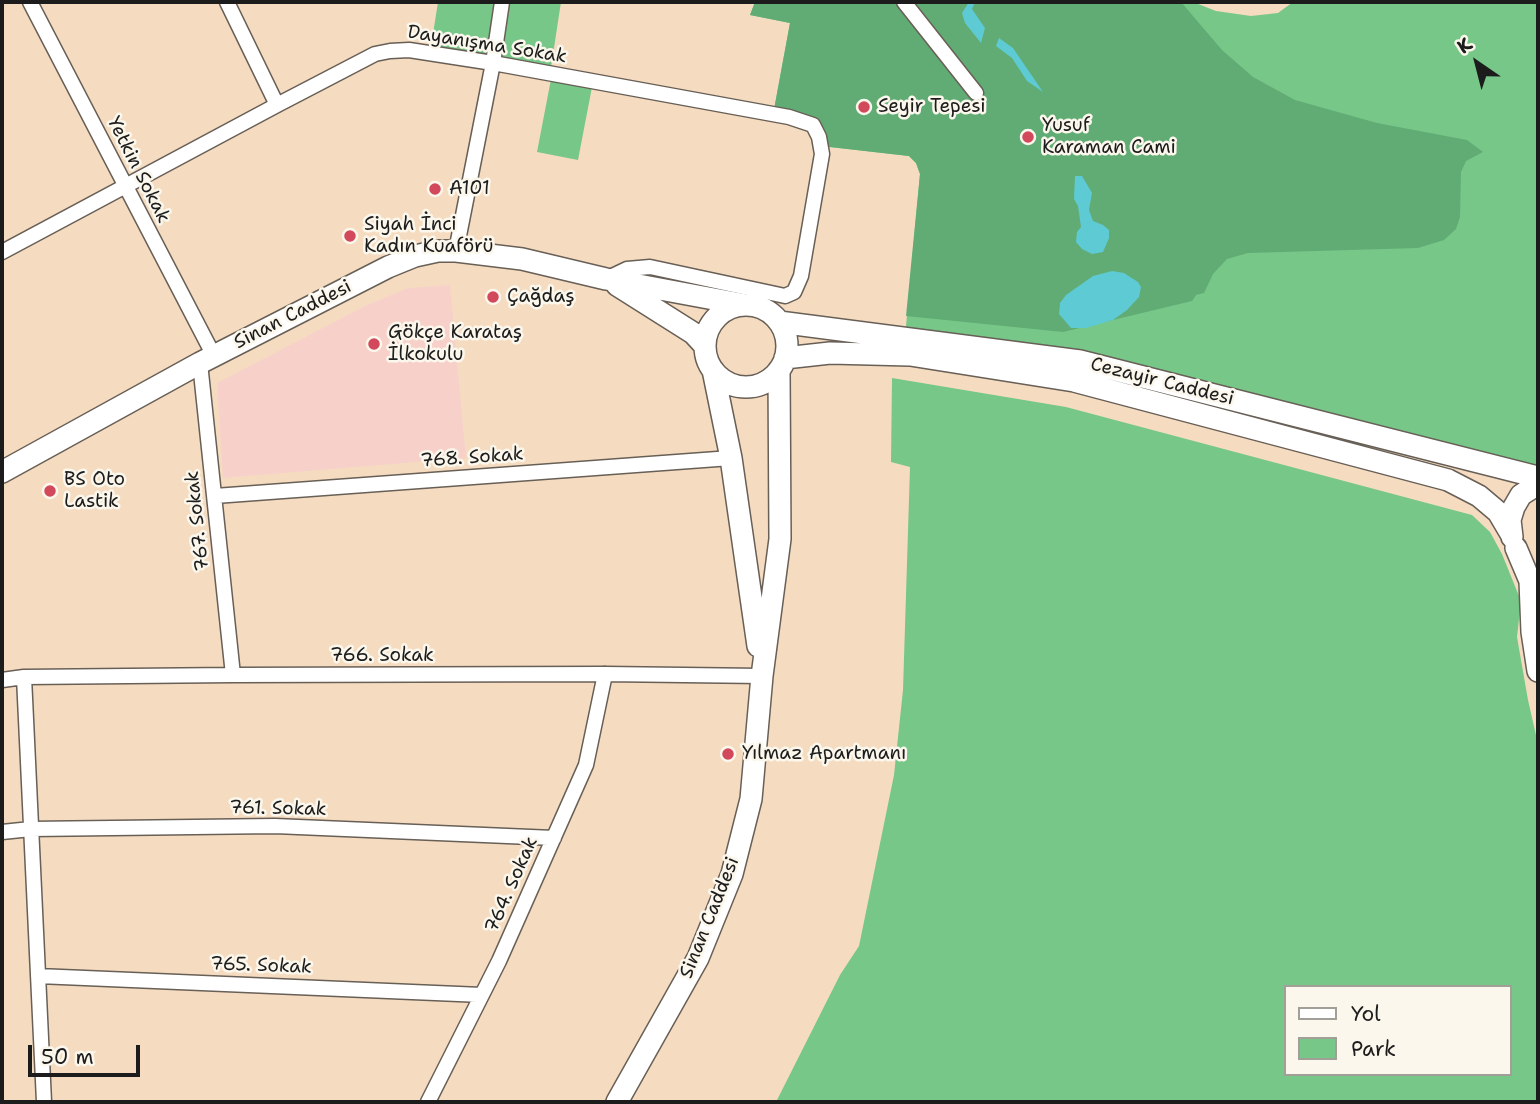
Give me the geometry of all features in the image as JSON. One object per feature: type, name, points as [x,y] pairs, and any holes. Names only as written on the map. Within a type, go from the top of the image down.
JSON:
[{"type":"main road","name":"Sinan Caddesi","points":[[2,472],[207,359],[388,267],[415,256],[438,251],[456,251],[522,258],[606,279],[746,305]]},
{"type":"main road","name":"Sinan Caddesi","points":[[606,279],[693,333],[705,346]]},
{"type":"main road","points":[[733,307],[759,307],[779,322],[785,333],[787,346],[782,364],[770,379],[759,385],[746,387],[722,379],[713,370],[707,359],[705,346],[713,322],[722,313],[733,307]]},
{"type":"main road","name":"Cezayir Caddesi","points":[[779,322],[912,346],[1074,381],[1448,480],[1479,496],[1498,512],[1514,541]]},
{"type":"main road","name":"Cezayir Caddesi","points":[[782,364],[830,353],[912,346],[1080,361],[1538,477]]},
{"type":"main road","name":"Sinan Caddesi","points":[[617,1102],[698,958],[732,874],[751,799],[762,676],[780,539],[782,364]]},
{"type":"main road","name":"Sinan Caddesi","points":[[713,370],[731,458],[762,676]]},
{"type":"main road","points":[[1538,484],[1521,495],[1510,520],[1514,541],[1530,580],[1532,632],[1538,671]]},
{"type":"main road","points":[[1514,541],[1526,559],[1538,566]]},
{"type":"street","name":"Yetkin Sokak","points":[[30,2],[207,359]]},
{"type":"street","points":[[227,2],[277,105]]},
{"type":"street","points":[[456,251],[493,63],[502,2]]},
{"type":"street","points":[[904,2],[976,93]]},
{"type":"street","name":"Dayanışma Sokak","points":[[2,251],[375,54],[390,51],[409,50],[493,63],[789,117],[813,125],[819,137],[822,154],[801,276],[794,292],[785,296],[650,268],[627,269],[606,279]]},
{"type":"street","name":"767. Sokak","points":[[207,359],[215,496],[233,675]]},
{"type":"street","name":"768. Sokak","points":[[215,496],[731,458]]},
{"type":"street","name":"764. Sokak","points":[[428,1102],[482,995],[586,765],[605,674]]},
{"type":"street","name":"766. Sokak","points":[[2,680],[24,677],[233,675],[762,676]]},
{"type":"street","points":[[24,677],[44,1102]]},
{"type":"street","name":"761. Sokak","points":[[2,832],[31,829],[275,826],[554,838]]},
{"type":"street","name":"765. Sokak","points":[[38,976],[482,995]]},
{"type":"shaded area","name":"Gökçe Karataş İlkokulu","points":[[450,285],[466,458],[223,478],[217,383],[367,305],[408,288]]},
{"type":"green space","points":[[438,2],[561,2],[550,74],[430,53]]},
{"type":"green space","points":[[755,2],[1193,2],[1216,11],[1251,16],[1278,13],[1293,2],[1538,2],[1538,477],[1080,361],[905,337],[920,174],[916,163],[909,156],[821,146],[813,125],[773,115],[790,23],[750,15]]},
{"type":"green space","points":[[755,2],[1181,2],[1222,50],[1253,77],[1295,100],[1377,123],[1467,140],[1483,152],[1466,161],[1461,172],[1460,217],[1456,229],[1444,240],[1418,248],[1248,253],[1227,259],[1213,274],[1204,293],[1196,295],[1192,301],[1063,332],[906,316],[920,174],[916,163],[909,156],[821,146],[813,125],[773,115],[790,23],[750,15]]},
{"type":"green space","points":[[552,74],[593,82],[578,160],[537,152]]},
{"type":"green space","points":[[892,378],[1066,407],[1472,515],[1490,532],[1521,601],[1517,637],[1538,744],[1538,1102],[776,1102],[840,975],[859,946],[894,775],[903,690],[910,467],[891,462]]},
{"type":"water","points":[[969,2],[975,2],[972,9],[985,28],[981,43],[965,23],[962,13]]},
{"type":"water","points":[[999,38],[1013,48],[1043,92],[1027,81],[1012,58],[996,46]]},
{"type":"water","points":[[1075,176],[1082,176],[1092,193],[1089,210],[1093,221],[1109,230],[1109,238],[1103,252],[1092,254],[1076,242],[1077,232],[1081,227],[1078,206],[1074,199]]},
{"type":"water","points":[[1112,271],[1124,273],[1138,282],[1141,287],[1139,297],[1113,320],[1086,328],[1071,328],[1059,314],[1060,303],[1066,295],[1093,276]]},
{"type":"place","name":"Seyir Tepesi","points":[[864,107]]},
{"type":"place","name":"Yusuf Karaman Cami","points":[[1028,137]]},
{"type":"place","name":"A101","points":[[435,189]]},
{"type":"place","name":"Siyah İnci Kadın Kuaförü","points":[[350,236]]},
{"type":"place","name":"Çağdaş","points":[[493,297]]},
{"type":"place","name":"Gökçe Karataş İlkokulu","points":[[374,344]]},
{"type":"place","name":"BS Oto Lastik","points":[[50,491]]},
{"type":"place","name":"Yılmaz Apartmanı","points":[[728,754]]}]
